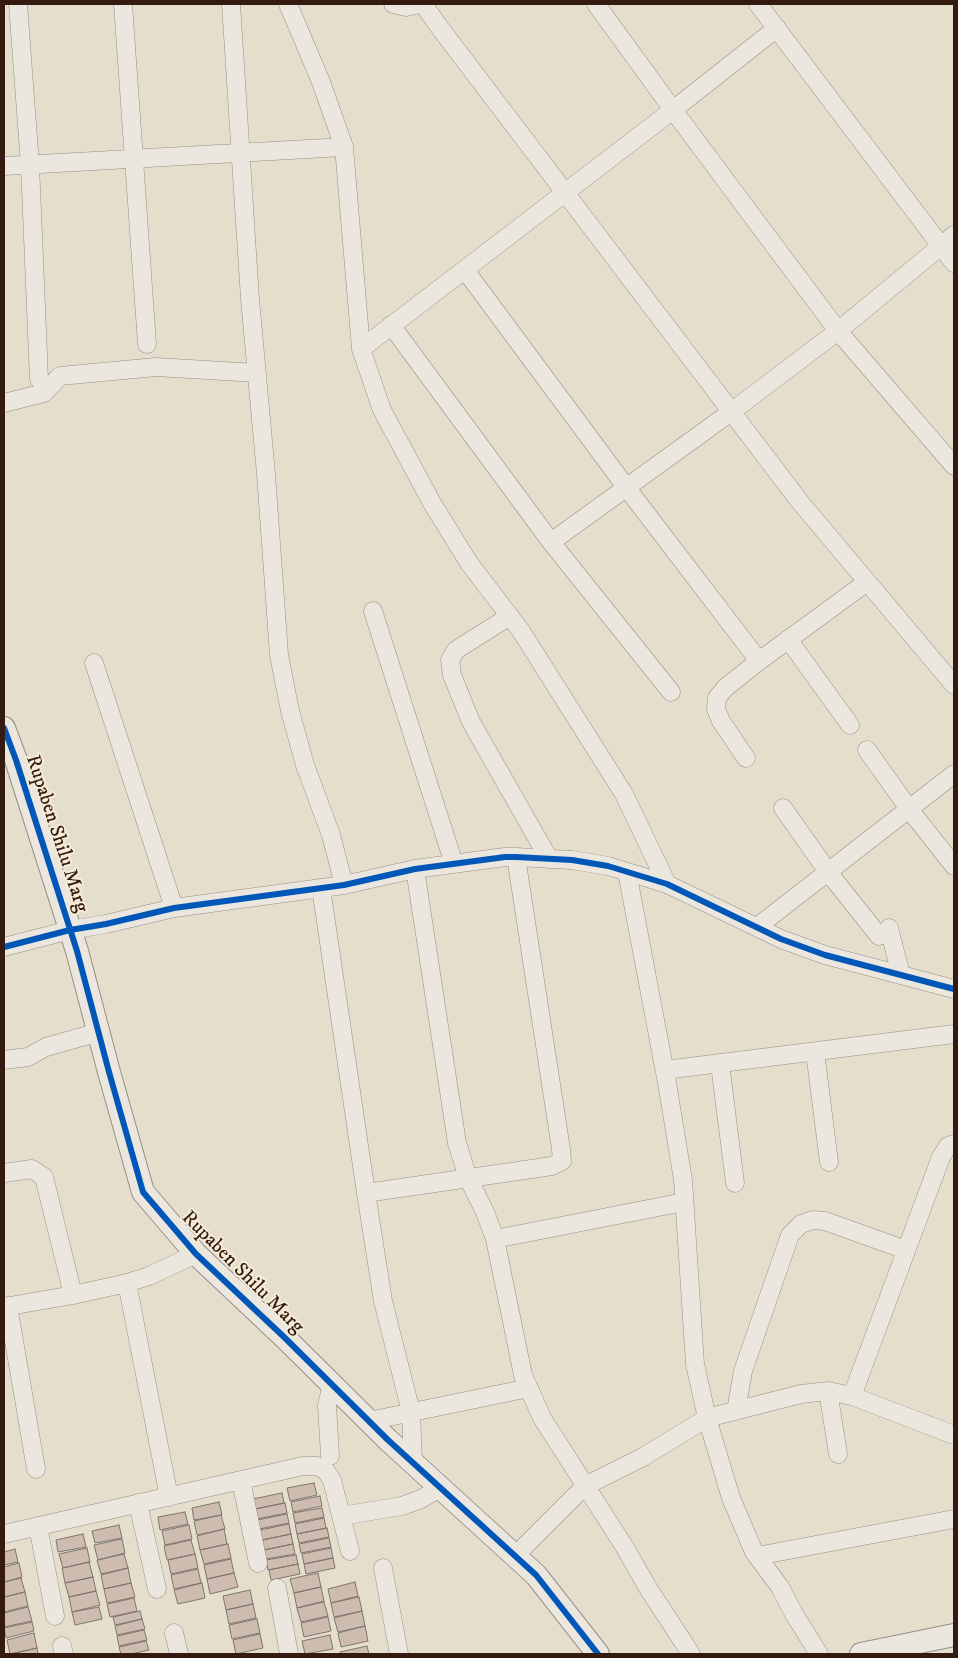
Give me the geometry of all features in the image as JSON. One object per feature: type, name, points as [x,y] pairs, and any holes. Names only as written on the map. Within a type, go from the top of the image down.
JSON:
[{"type":"street","points":[[18,4],[30,165],[39,379]]},
{"type":"street","points":[[123,4],[147,344]]},
{"type":"street","points":[[231,4],[240,152],[279,655],[290,711],[305,765],[331,835],[344,885]]},
{"type":"street","points":[[288,4],[321,82],[344,147],[361,349],[382,410],[432,503],[469,563],[521,631],[624,794],[667,884]]},
{"type":"street","points":[[393,4],[406,7],[422,4],[800,502],[954,685]]},
{"type":"street","points":[[596,4],[838,331],[954,466]]},
{"type":"street","points":[[758,4],[948,240],[954,263]]},
{"type":"street","points":[[361,349],[565,194],[777,28]]},
{"type":"street","points":[[4,166],[344,147]]},
{"type":"street","points":[[551,542],[731,412],[838,331],[948,240]]},
{"type":"street","points":[[465,270],[626,487],[759,660]]},
{"type":"street","points":[[391,325],[551,542],[671,692]]},
{"type":"street","points":[[4,403],[44,393],[60,376],[156,367],[257,373]]},
{"type":"street","points":[[746,758],[721,721],[716,709],[717,698],[724,688],[759,660],[867,582]]},
{"type":"street","points":[[373,610],[454,864]]},
{"type":"street","points":[[510,616],[456,650],[450,660],[452,675],[470,722],[549,859]]},
{"type":"street","points":[[788,639],[850,725]]},
{"type":"street","points":[[94,663],[174,908]]},
{"type":"street","name":"Rupaben Shilu Marg","points":[[4,728],[70,930],[144,1192],[196,1254],[413,1463],[536,1576],[598,1654]]},
{"type":"street","points":[[867,750],[909,809],[954,866]]},
{"type":"street","points":[[757,927],[954,774]]},
{"type":"street","points":[[783,808],[828,872],[884,932],[901,975]]},
{"type":"street","points":[[366,1193],[552,1166],[562,1161],[516,857]]},
{"type":"street","points":[[4,947],[70,930],[106,924],[174,908],[344,885],[415,869],[516,857],[572,860],[608,866],[667,884],[781,939],[825,955],[954,989]]},
{"type":"street","points":[[415,869],[457,1143],[468,1178],[485,1212],[494,1239],[523,1375],[542,1418],[691,1654]]},
{"type":"street","points":[[627,872],[665,1070],[683,1180],[695,1364],[707,1418],[731,1498],[757,1556],[780,1587],[794,1614],[820,1654]]},
{"type":"street","points":[[321,888],[383,1301],[411,1412],[413,1463]]},
{"type":"street","points":[[4,1060],[28,1057],[46,1047],[99,1032]]},
{"type":"street","points":[[665,1070],[954,1034]]},
{"type":"street","points":[[815,1052],[829,1162]]},
{"type":"street","points":[[720,1064],[735,1183]]},
{"type":"street","points":[[852,1396],[941,1157],[948,1146],[954,1144]]},
{"type":"street","points":[[4,1173],[32,1169],[44,1178],[73,1295]]},
{"type":"street","points":[[494,1239],[684,1202]]},
{"type":"street","points":[[736,1411],[743,1371],[790,1235],[795,1229],[801,1224],[813,1220],[825,1220],[906,1250]]},
{"type":"street","points":[[36,1469],[6,1306],[73,1295],[127,1283],[149,1276],[196,1254]]},
{"type":"street","points":[[127,1283],[169,1496]]},
{"type":"street","points":[[330,1456],[327,1404],[332,1385]]},
{"type":"street","points":[[369,1421],[529,1388]]},
{"type":"street","points":[[828,1391],[838,1454]]},
{"type":"street","points":[[515,1556],[585,1486],[643,1457],[707,1418],[801,1394],[828,1391],[852,1396],[954,1435]]},
{"type":"street","points":[[4,1534],[303,1466],[317,1466],[326,1471],[332,1480],[350,1551]]},
{"type":"street","points":[[241,1480],[258,1563]]},
{"type":"street","points":[[341,1516],[402,1506],[421,1499],[440,1488]]},
{"type":"street","points":[[138,1503],[157,1589]]},
{"type":"street","points":[[757,1556],[954,1519]]},
{"type":"street","points":[[38,1526],[55,1616]]},
{"type":"street","points":[[383,1568],[399,1654]]},
{"type":"street","points":[[277,1588],[289,1654]]},
{"type":"street","points":[[174,1633],[179,1654]]},
{"type":"street","points":[[861,1654],[954,1635]]},
{"type":"building","points":[[314,1483],[317,1495],[290,1501],[287,1488]]},
{"type":"building","points":[[282,1493],[284,1503],[255,1509],[253,1499]]},
{"type":"building","points":[[320,1496],[322,1506],[293,1512],[291,1502]]},
{"type":"building","points":[[219,1502],[222,1515],[194,1520],[192,1508]]},
{"type":"building","points":[[285,1503],[287,1513],[257,1519],[255,1509]]},
{"type":"building","points":[[322,1508],[324,1517],[295,1523],[293,1513]]},
{"type":"building","points":[[185,1512],[188,1524],[160,1530],[158,1517]]},
{"type":"building","points":[[287,1514],[289,1523],[259,1529],[257,1520]]},
{"type":"building","points":[[221,1515],[225,1529],[197,1535],[194,1521]]},
{"type":"building","points":[[324,1518],[326,1528],[297,1534],[295,1524]]},
{"type":"building","points":[[289,1524],[291,1534],[262,1540],[260,1530]]},
{"type":"building","points":[[119,1525],[122,1538],[95,1543],[92,1531]]},
{"type":"building","points":[[189,1525],[192,1539],[165,1545],[162,1531]]},
{"type":"building","points":[[327,1528],[329,1537],[299,1543],[297,1534]]},
{"type":"building","points":[[224,1529],[227,1544],[200,1550],[197,1536]]},
{"type":"building","points":[[83,1534],[86,1547],[58,1552],[56,1540]]},
{"type":"building","points":[[291,1534],[293,1544],[264,1550],[262,1540]]},
{"type":"building","points":[[329,1538],[331,1547],[301,1553],[299,1544]]},
{"type":"building","points":[[122,1539],[125,1553],[98,1560],[94,1545]]},
{"type":"building","points":[[191,1540],[195,1554],[167,1560],[164,1546]]},
{"type":"building","points":[[228,1544],[231,1558],[204,1564],[200,1550]]},
{"type":"building","points":[[293,1544],[295,1554],[266,1559],[264,1550]]},
{"type":"building","points":[[87,1548],[90,1562],[63,1568],[59,1554]]},
{"type":"building","points":[[331,1548],[333,1558],[304,1564],[302,1554]]},
{"type":"building","points":[[15,1549],[18,1562],[4,1565],[4,1552]]},
{"type":"building","points":[[124,1554],[128,1568],[101,1574],[97,1560]]},
{"type":"building","points":[[195,1554],[198,1568],[171,1574],[168,1560]]},
{"type":"building","points":[[296,1555],[298,1564],[268,1570],[266,1560]]},
{"type":"building","points":[[333,1558],[335,1568],[306,1574],[304,1564]]},
{"type":"building","points":[[231,1559],[234,1573],[207,1579],[204,1565]]},
{"type":"building","points":[[89,1562],[93,1577],[65,1583],[62,1568]]},
{"type":"building","points":[[19,1563],[22,1577],[4,1582],[4,1567]]},
{"type":"building","points":[[298,1564],[300,1574],[271,1580],[269,1570]]},
{"type":"building","points":[[128,1568],[131,1583],[104,1589],[101,1575]]},
{"type":"building","points":[[198,1569],[201,1583],[174,1589],[171,1575]]},
{"type":"building","points":[[234,1573],[238,1587],[210,1594],[207,1579]]},
{"type":"building","points":[[318,1573],[321,1587],[294,1593],[290,1579]]},
{"type":"building","points":[[93,1577],[96,1591],[69,1597],[65,1583]]},
{"type":"building","points":[[21,1578],[25,1592],[4,1597],[4,1582]]},
{"type":"building","points":[[355,1582],[358,1596],[331,1603],[328,1589]]},
{"type":"building","points":[[131,1583],[135,1597],[107,1603],[104,1589]]},
{"type":"building","points":[[202,1583],[205,1598],[178,1604],[174,1590]]},
{"type":"building","points":[[321,1587],[324,1601],[297,1608],[294,1593]]},
{"type":"building","points":[[250,1590],[253,1604],[226,1610],[223,1596]]},
{"type":"building","points":[[96,1591],[100,1605],[72,1612],[69,1597]]},
{"type":"building","points":[[25,1592],[28,1606],[4,1612],[4,1597]]},
{"type":"building","points":[[359,1597],[362,1611],[334,1617],[331,1603]]},
{"type":"building","points":[[134,1598],[137,1611],[110,1617],[107,1604]]},
{"type":"building","points":[[324,1602],[328,1616],[301,1622],[297,1608]]},
{"type":"building","points":[[253,1604],[256,1618],[229,1624],[226,1610]]},
{"type":"building","points":[[28,1607],[32,1621],[4,1627],[4,1613]]},
{"type":"building","points":[[99,1607],[102,1619],[75,1625],[72,1612]]},
{"type":"building","points":[[140,1611],[142,1619],[115,1625],[113,1617]]},
{"type":"building","points":[[362,1611],[365,1626],[338,1632],[334,1618]]},
{"type":"building","points":[[328,1617],[331,1631],[304,1637],[301,1623]]},
{"type":"building","points":[[142,1619],[145,1629],[117,1635],[115,1626]]},
{"type":"building","points":[[257,1619],[260,1633],[232,1639],[229,1625]]},
{"type":"building","points":[[32,1622],[34,1631],[6,1638],[4,1628]]},
{"type":"building","points":[[365,1626],[368,1641],[341,1647],[338,1633]]},
{"type":"building","points":[[144,1630],[147,1640],[119,1646],[117,1636]]},
{"type":"building","points":[[34,1633],[37,1648],[10,1654],[7,1640]]},
{"type":"building","points":[[260,1634],[263,1648],[236,1654],[233,1640]]},
{"type":"building","points":[[330,1635],[333,1649],[305,1654],[302,1641]]},
{"type":"building","points":[[146,1641],[149,1650],[121,1654],[119,1647]]},
{"type":"building","points":[[367,1646],[369,1654],[341,1654],[340,1652]]},
{"type":"building","points":[[37,1648],[38,1654],[11,1654]]},
{"type":"cycle path","points":[[4,728],[77,951],[143,1192],[196,1254],[284,1337],[388,1440],[536,1575],[598,1654]]},
{"type":"cycle path","points":[[4,947],[70,930],[106,924],[174,908],[344,885],[415,869],[516,857],[572,860],[608,866],[667,884],[781,939],[825,955],[954,989]]}]
